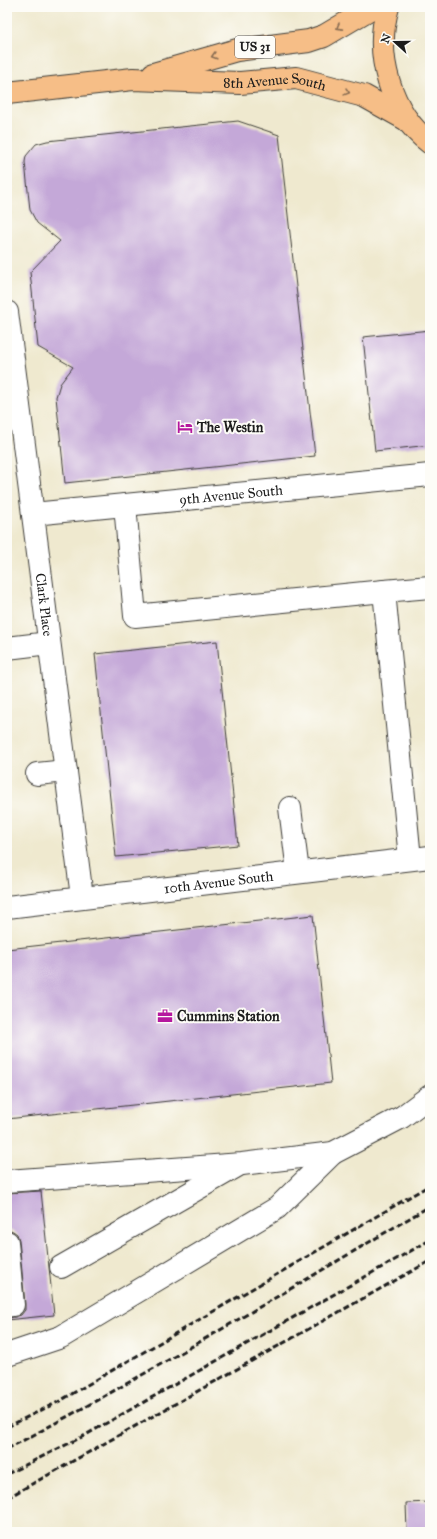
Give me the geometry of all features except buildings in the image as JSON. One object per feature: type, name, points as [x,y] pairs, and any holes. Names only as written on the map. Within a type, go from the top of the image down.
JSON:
[{"type":"main road","name":"8th Avenue South","points":[[133,79],[237,50],[309,41],[324,36],[373,7]]},
{"type":"main road","points":[[388,7],[384,22],[383,56],[391,90],[408,120]]},
{"type":"main road","name":"8th Avenue South","points":[[7,93],[133,79],[240,83],[296,78],[364,96],[408,120]]},
{"type":"main road","name":"US 31","points":[[408,120],[430,143]]},
{"type":"street","name":"Clark Place","points":[[7,312],[82,897]]},
{"type":"street","name":"9th Avenue South","points":[[33,514],[430,475]]},
{"type":"street","points":[[125,505],[135,616],[430,587]]},
{"type":"street","points":[[384,591],[420,858]]},
{"type":"street","points":[[7,648],[49,643]]},
{"type":"street","points":[[37,774],[66,771]]},
{"type":"street","points":[[290,808],[298,872]]},
{"type":"street","name":"10th Avenue South","points":[[7,907],[420,858]]},
{"type":"street","points":[[7,1355],[61,1337],[277,1208],[333,1153],[402,1117],[430,1096]]},
{"type":"street","points":[[7,1181],[242,1164],[333,1153]]},
{"type":"street","points":[[62,1267],[242,1164]]},
{"type":"street","points":[[7,1242],[13,1305],[7,1306]]},
{"type":"railway","points":[[7,1427],[58,1402],[430,1185]]},
{"type":"railway","points":[[7,1449],[167,1361],[430,1206]]},
{"type":"railway","points":[[7,1474],[82,1437],[430,1240]]},
{"type":"railway","points":[[7,1498],[430,1261]]},
{"type":"place","name":"The Westin","points":[[185,427]]},
{"type":"place","name":"Cummins Station","points":[[165,1016]]}]
